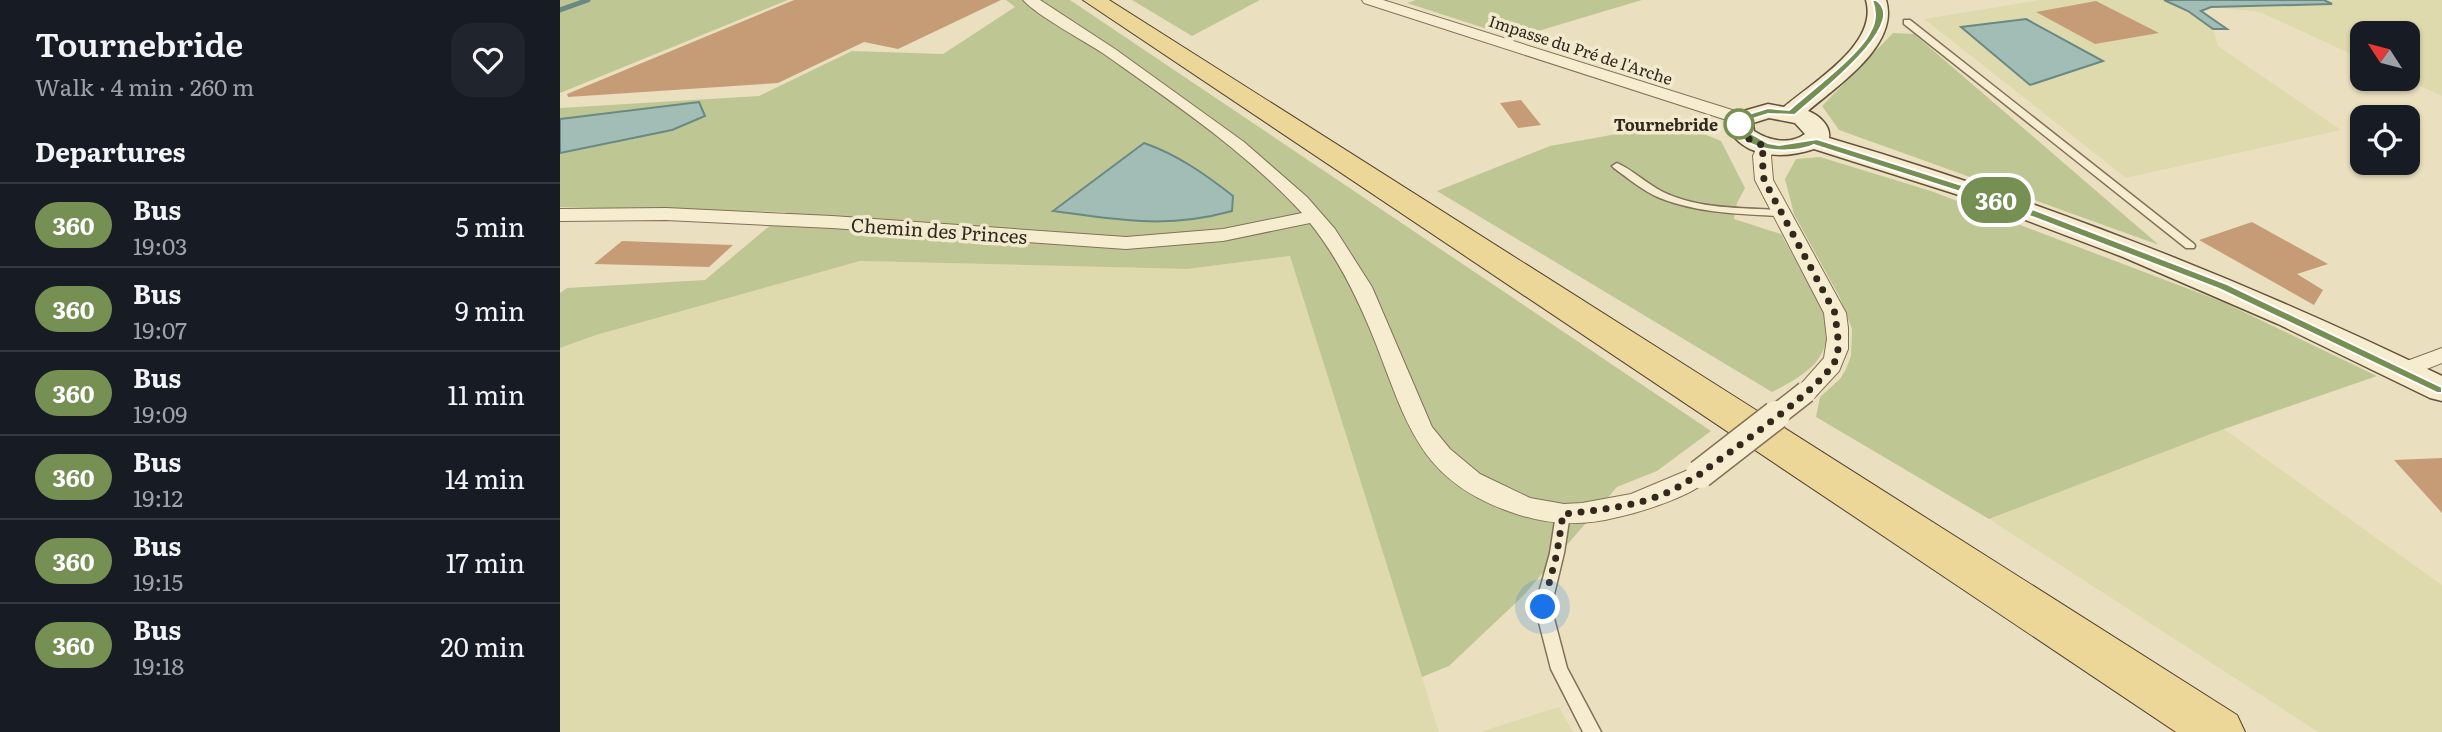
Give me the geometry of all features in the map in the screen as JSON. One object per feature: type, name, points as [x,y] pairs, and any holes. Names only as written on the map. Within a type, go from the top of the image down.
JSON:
[{"type":"main road","points":[[1094,0],[2220,732]]},
{"type":"main road","points":[[1791,113],[1860,51],[1874,34],[1879,21],[1876,0]]},
{"type":"main road","points":[[1768,111],[1791,113],[1803,117],[1817,129],[1818,136],[1813,141],[1793,148],[1765,146],[1754,142],[1740,130],[1742,119],[1768,111]]},
{"type":"main road","points":[[1813,141],[2005,203],[2107,240],[2223,287],[2442,390]]},
{"type":"street","points":[[1030,0],[1121,60],[1242,149],[1315,216],[1340,248],[1370,299],[1407,396],[1428,440],[1452,467],[1484,491],[1523,506],[1563,514],[1616,507],[1666,493],[1700,474],[1806,392],[1824,376],[1837,357],[1835,313],[1764,180],[1762,156],[1765,146]]},
{"type":"street","name":"Impasse du Pré de l'Arche","points":[[1369,0],[1742,119]]},
{"type":"street","name":"Chemin des Princes","points":[[560,215],[666,214],[804,220],[1126,243],[1223,235],[1315,216]]},
{"type":"street","points":[[2404,370],[2442,355]]},
{"type":"lane","points":[[1907,22],[2190,246]]},
{"type":"lane","points":[[1617,166],[1649,189],[1684,201],[1744,211],[1780,213]]},
{"type":"lane","points":[[1563,514],[1557,553],[1543,607],[1559,669],[1592,732]]},
{"type":"shaded area","points":[[2040,0],[2442,0],[2442,96],[2420,86],[2420,21],[2350,21],[2350,53],[2260,12],[2211,7],[2201,11],[2227,29],[2213,30],[2218,46],[2341,130],[2126,178],[1924,19]]},
{"type":"shaded area","points":[[1291,256],[1439,732],[560,732],[560,348],[596,335],[860,261],[1187,269]]},
{"type":"shaded area","points":[[2224,429],[2442,585],[2442,732],[2318,732],[1989,519]]},
{"type":"shaded area","points":[[1559,707],[1573,732],[1480,732]]},
{"type":"green space","points":[[560,0],[788,0],[560,93]]},
{"type":"green space","points":[[1006,0],[1070,0],[1711,431],[1657,471],[1617,487],[1522,597],[1449,666],[1422,677],[1290,256],[1187,269],[860,261],[596,335],[560,348],[560,293],[567,288],[705,280],[786,212],[560,207],[560,108],[759,96],[852,51],[943,54],[1015,7]]},
{"type":"green space","points":[[1132,0],[1260,0],[1192,36]]},
{"type":"green space","points":[[1416,0],[1642,0],[1515,38],[1407,3]]},
{"type":"green space","points":[[1893,33],[1914,34],[2159,245],[1839,130],[1822,106]]},
{"type":"green space","points":[[1678,123],[1721,141],[1745,188],[1737,203],[1734,219],[1781,234],[1824,312],[1826,341],[1816,362],[1797,378],[1772,392],[1437,191],[1550,146]]},
{"type":"green space","points":[[1820,157],[1931,191],[2223,302],[2377,376],[2224,429],[1989,519],[1816,417],[1820,397],[1840,379],[1846,369],[1851,356],[1852,329],[1840,298],[1794,214],[1785,179],[1796,159]]},
{"type":"water","points":[[2164,0],[2324,0],[2332,4],[2211,7],[2201,11],[2227,29],[2213,29],[2188,11]]},
{"type":"water","points":[[2026,19],[2103,61],[2030,85],[1961,27]]},
{"type":"water","points":[[699,102],[705,116],[672,130],[560,153],[560,119]]},
{"type":"water","points":[[1144,143],[1180,159],[1223,188],[1233,196],[1232,211],[1186,220],[1143,221],[1053,211]]},
{"type":"building","points":[[794,0],[1001,0],[898,49],[864,42],[778,83],[568,97],[567,94]]},
{"type":"building","points":[[2096,1],[2159,33],[2095,44],[2036,12]]},
{"type":"building","points":[[1521,100],[1541,125],[1518,128],[1500,103]]},
{"type":"building","points":[[2252,222],[2328,264],[2297,274],[2323,290],[2314,305],[2199,240]]},
{"type":"building","points":[[622,241],[733,245],[709,267],[594,264]]},
{"type":"building","points":[[2442,458],[2442,513],[2394,460]]},
{"type":"waterway","points":[[560,10],[588,0]]},
{"type":"bus line","name":"360","points":[[1876,0],[1879,21],[1874,34],[1860,51],[1791,113],[1757,112],[1742,119],[1740,130],[1745,136],[1765,146],[1779,148],[1805,146],[1813,141],[2005,203],[2107,240],[2307,324],[2442,390]]},
{"type":"place","name":"Tournebride","points":[[1739,124]]},
{"type":"route","points":[[1543,607],[1557,553],[1563,514],[1616,507],[1666,493],[1683,484],[1700,474],[1806,392],[1824,376],[1837,357],[1835,313],[1764,180],[1762,156],[1765,146],[1745,136],[1739,124]]}]
